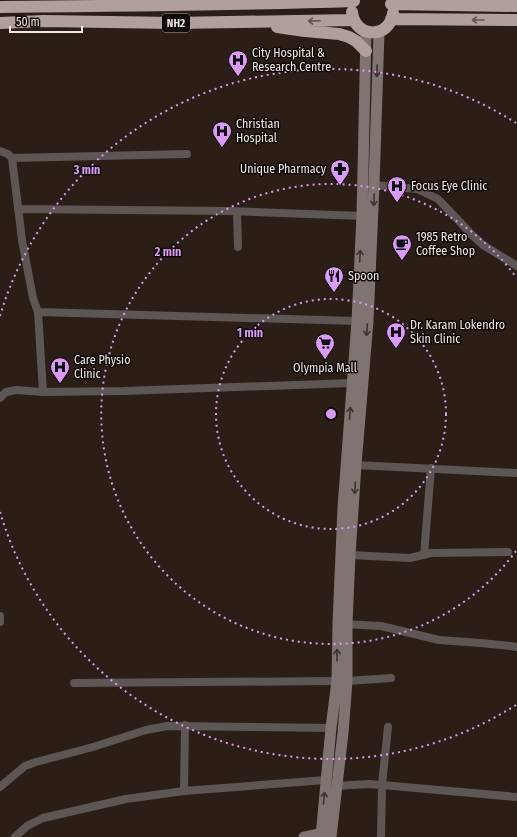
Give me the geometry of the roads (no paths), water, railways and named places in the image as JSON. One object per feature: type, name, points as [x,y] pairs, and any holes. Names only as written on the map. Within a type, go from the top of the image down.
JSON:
[{"type":"highway","name":"NH2","points":[[0,6],[120,6],[355,1],[352,7],[353,20],[174,23],[0,23]]},
{"type":"highway","points":[[353,20],[361,29],[372,32],[384,29],[388,25],[393,12],[390,2],[512,4]]},
{"type":"highway","points":[[391,19],[517,20]]},
{"type":"highway","points":[[256,22],[286,29],[339,34],[356,41],[366,51]]},
{"type":"main road","points":[[343,624],[350,555],[356,465],[352,383],[357,321],[362,216],[366,51],[372,32]]},
{"type":"main road","points":[[326,835],[336,786],[343,733],[343,508],[368,321],[374,185],[372,32]]},
{"type":"main road","points":[[326,835],[326,780],[331,728],[342,681]]},
{"type":"main road","points":[[304,837],[326,835]]},
{"type":"street","points":[[0,152],[8,154],[12,158],[22,240],[33,298],[38,312],[43,392]]},
{"type":"street","points":[[12,158],[187,154]]},
{"type":"street","points":[[374,185],[417,189],[438,199],[483,245],[517,266]]},
{"type":"street","points":[[18,209],[237,212],[362,216]]},
{"type":"street","points":[[237,212],[238,247]]},
{"type":"street","points":[[38,312],[357,321]]},
{"type":"street","points":[[0,398],[6,392],[16,390],[43,392],[124,391],[352,383]]},
{"type":"street","points":[[356,465],[517,473]]},
{"type":"street","points":[[424,555],[431,468]]},
{"type":"street","points":[[350,555],[410,558],[431,553],[508,552]]},
{"type":"street","points":[[0,616],[0,622]]},
{"type":"street","points":[[343,624],[381,626],[439,640],[517,647]]},
{"type":"street","points":[[74,683],[342,681],[391,678]]},
{"type":"street","points":[[0,787],[25,766],[146,730],[167,726],[185,725],[331,728]]},
{"type":"street","points":[[184,791],[185,725]]},
{"type":"street","points":[[381,837],[382,785],[388,727]]},
{"type":"street","points":[[15,837],[28,826],[43,818],[126,799],[184,791],[326,780]]},
{"type":"street","points":[[336,786],[369,784],[517,797]]},
{"type":"place","name":"City Hospital & Research Centre","points":[[238,77]]},
{"type":"place","name":"Christian Hospital","points":[[222,148]]},
{"type":"place","name":"Unique Pharmacy","points":[[340,186]]},
{"type":"place","name":"Focus Eye Clinic","points":[[397,203]]},
{"type":"place","name":"1985 Retro Coffee Shop","points":[[402,261]]},
{"type":"place","name":"Spoon","points":[[334,293]]},
{"type":"place","name":"Dr. Karam Lokendro Skin Clinic","points":[[396,349]]},
{"type":"place","name":"Olympia Mall","points":[[325,360]]},
{"type":"place","name":"Care Physio Clinic","points":[[60,384]]}]
